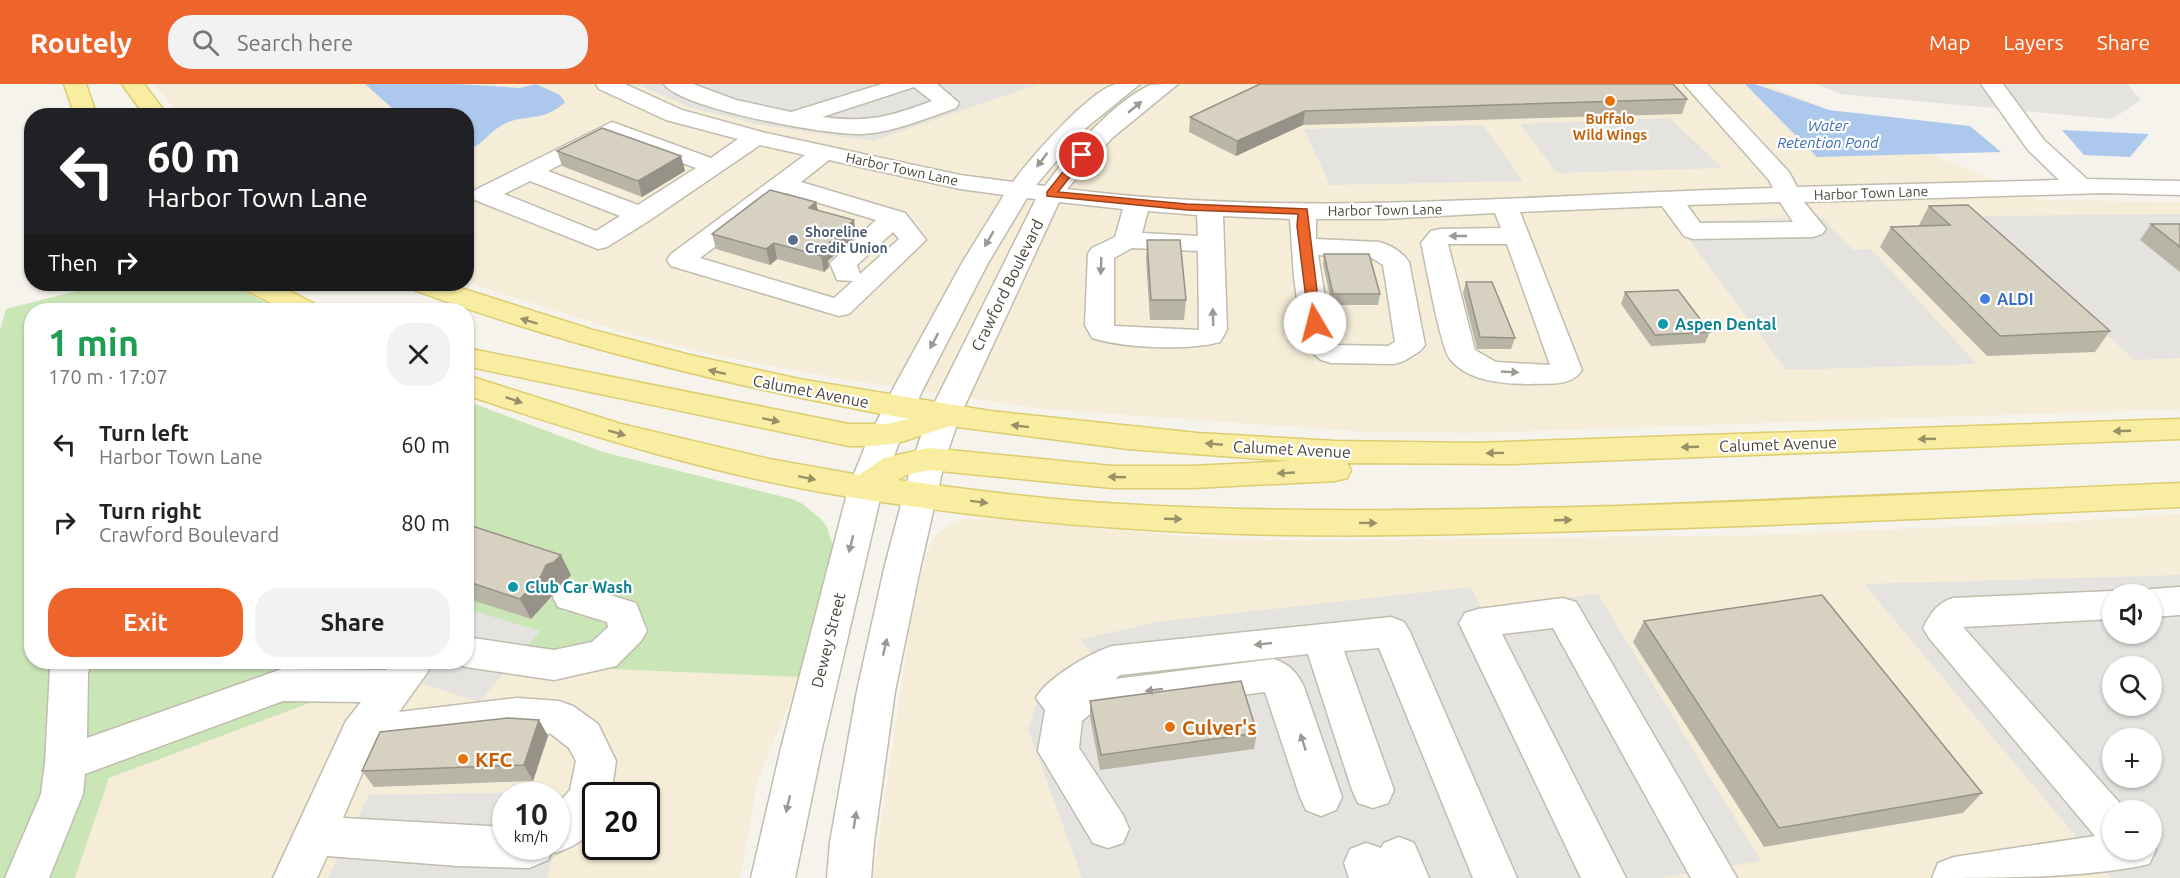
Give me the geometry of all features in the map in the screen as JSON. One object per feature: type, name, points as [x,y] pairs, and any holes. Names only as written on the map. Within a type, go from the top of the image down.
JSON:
[{"type":"main road","points":[[75,84],[83,108]]},
{"type":"main road","points":[[133,84],[151,108]]},
{"type":"main road","points":[[269,291],[292,303]]},
{"type":"main road","name":"Calumet Avenue","points":[[443,291],[503,313],[640,354],[783,387],[892,421]]},
{"type":"main road","points":[[474,359],[823,431],[860,436],[892,421],[915,428],[944,416]]},
{"type":"main road","points":[[474,387],[570,419],[660,445],[769,470],[866,487],[1017,507],[1120,516],[1262,522],[1401,523],[1722,515],[2180,495]]},
{"type":"main road","name":"Calumet Avenue","points":[[944,416],[1101,435],[1226,445],[1353,452],[1448,454],[2180,429]]},
{"type":"main road","points":[[866,487],[884,472],[896,466],[929,459],[1090,476],[1160,477],[1366,467],[1448,454]]},
{"type":"street","points":[[675,84],[729,104],[795,120],[850,127],[872,127],[948,104],[923,84]]},
{"type":"street","points":[[714,167],[612,129],[484,195],[598,241],[714,167],[795,120],[905,84]]},
{"type":"street","name":"Crawford Boulevard","points":[[892,421],[977,260],[1020,190],[1046,154],[1068,130],[1098,105],[1129,84]]},
{"type":"street","name":"Crawford Boulevard","points":[[929,459],[944,416],[1051,194],[1067,171],[1102,135],[1149,95],[1167,84]]},
{"type":"street","points":[[1669,198],[1693,231],[1813,229],[1795,208],[1791,195],[1780,177],[1695,84]]},
{"type":"street","points":[[1992,84],[2036,145],[2081,187]]},
{"type":"street","name":"Harbor Town Lane","points":[[620,86],[674,115],[762,139],[960,182],[1137,204],[1210,209],[1303,211],[1505,207],[1669,198],[2081,187],[2180,189]]},
{"type":"street","points":[[782,184],[896,218],[913,240],[839,308],[680,260],[782,184],[825,152]]},
{"type":"street","points":[[528,172],[641,215]]},
{"type":"street","points":[[1127,240],[1137,204]]},
{"type":"street","points":[[1505,207],[1567,370],[1560,374],[1506,373],[1481,369],[1468,362],[1461,354],[1434,243],[1440,237],[1447,236],[1516,236]]},
{"type":"street","points":[[1210,209],[1213,330],[1210,336],[1199,339],[1112,335],[1102,332],[1099,325],[1101,254],[1127,240],[1210,244]]},
{"type":"street","points":[[1303,211],[1305,246],[1318,343],[1331,354],[1394,355],[1410,345],[1396,262],[1379,250],[1305,246]]},
{"type":"street","points":[[817,301],[847,274],[870,268],[898,243],[896,218]]},
{"type":"street","name":"Dewey Street","points":[[773,878],[794,777],[866,487],[892,421]]},
{"type":"street","points":[[849,878],[852,842],[876,691],[929,459]]},
{"type":"street","points":[[474,653],[555,665],[603,655],[628,631],[623,613],[571,597]]},
{"type":"street","points":[[2162,603],[2180,602]]},
{"type":"street","points":[[2102,605],[1953,612],[1942,628],[2102,813]]},
{"type":"street","points":[[1604,878],[1478,623],[1563,612],[1715,878]]},
{"type":"street","points":[[1321,797],[1286,687],[1274,675],[1081,699],[1063,713],[1058,751],[1108,829],[1077,807],[1040,741],[1052,701],[1112,661],[1391,632],[1495,878]]},
{"type":"street","points":[[1321,638],[1373,790]]},
{"type":"street","points":[[27,878],[62,794],[66,763],[69,669]]},
{"type":"street","points":[[66,763],[282,685],[405,674]]},
{"type":"street","points":[[294,878],[360,734],[405,674]]},
{"type":"street","points":[[360,734],[517,716],[559,718],[585,736],[596,761],[590,797],[570,822]]},
{"type":"street","points":[[315,836],[492,847]]},
{"type":"street","points":[[1954,878],[2102,854]]},
{"type":"shaded area","points":[[154,84],[1768,84],[2039,200],[2180,202],[2180,409],[1470,433],[1367,432],[1043,409],[841,379],[711,354],[616,330],[474,284],[474,108],[175,108]]},
{"type":"shaded area","points":[[636,84],[1039,84],[872,141],[762,125],[692,108]]},
{"type":"shaded area","points":[[1816,84],[2127,84],[2141,100],[2112,119],[1840,94]]},
{"type":"shaded area","points":[[1670,118],[1722,168],[1557,173],[1520,124]]},
{"type":"shaded area","points":[[1483,125],[1523,181],[1330,185],[1304,129]]},
{"type":"shaded area","points":[[2180,214],[2180,358],[2134,360],[1982,216]]},
{"type":"shaded area","points":[[1821,217],[1853,250],[1871,249],[1977,364],[1786,370],[1676,222]]},
{"type":"shaded area","points":[[2180,514],[2180,878],[873,878],[911,620],[928,549],[936,535],[948,526],[966,519],[985,518],[1230,540],[1761,535],[2047,523]]},
{"type":"shaded area","points":[[2180,575],[2180,878],[2111,878],[1864,584]]},
{"type":"shaded area","points":[[1471,587],[1481,608],[1598,594],[1761,861],[1660,878],[1082,878],[1028,729],[1043,684],[1088,668],[1095,658],[1080,640],[1156,622]]},
{"type":"shaded area","points":[[474,611],[540,631],[479,702],[378,669],[474,669]]},
{"type":"shaded area","points":[[491,664],[800,677],[758,780],[740,878],[75,878],[109,778],[306,704]]},
{"type":"shaded area","points":[[492,793],[492,860],[552,860],[547,878],[328,878],[369,795]]},
{"type":"green space","points":[[77,291],[245,291],[267,303],[30,303]]},
{"type":"green space","points":[[24,304],[24,669],[468,669],[307,704],[109,778],[75,878],[0,878],[0,330],[6,309]]},
{"type":"green space","points":[[474,404],[603,452],[792,499],[803,504],[827,527],[833,546],[800,677],[491,664],[474,668]]},
{"type":"water","points":[[365,84],[457,84],[520,88],[536,84],[560,95],[565,102],[549,113],[504,124],[474,147],[474,108],[392,108]]},
{"type":"water","name":"Water Retention Pond","points":[[1745,84],[1755,84],[1829,110],[1970,126],[2001,152],[1817,157]]},
{"type":"water","points":[[2062,130],[2149,134],[2130,157],[2084,155]]},
{"type":"building","points":[[1260,84],[1673,84],[1687,99],[1305,111],[1237,141],[1190,117]]},
{"type":"building","points":[[602,128],[681,156],[638,181],[557,151]]},
{"type":"building","points":[[770,190],[816,202],[809,208],[854,220],[826,246],[826,252],[821,256],[774,243],[766,249],[712,234]]},
{"type":"building","points":[[1968,205],[2110,331],[2000,336],[1891,227],[1950,225],[1929,206]]},
{"type":"building","points":[[2151,224],[2180,224],[2180,247]]},
{"type":"building","points":[[1147,240],[1180,240],[1186,300],[1151,300]]},
{"type":"building","points":[[1324,254],[1369,254],[1380,294],[1333,294]]},
{"type":"building","points":[[1466,282],[1492,282],[1515,338],[1480,337]]},
{"type":"building","points":[[1678,290],[1710,332],[1655,335],[1625,292]]},
{"type":"building","points":[[474,527],[561,555],[554,562],[546,565],[541,576],[520,599],[474,584]]},
{"type":"building","points":[[1822,595],[1982,793],[1779,828],[1644,621]]},
{"type":"building","name":"Culver's","points":[[1241,681],[1257,733],[1101,755],[1090,701]]},
{"type":"building","points":[[508,718],[539,720],[524,765],[362,771],[380,732]]},
{"type":"place","name":"Buffalo Wild Wings","points":[[1610,101]]},
{"type":"place","name":"Shoreline Credit Union","points":[[793,240]]},
{"type":"place","name":"ALDI","points":[[1985,299]]},
{"type":"place","name":"Aspen Dental","points":[[1663,324]]},
{"type":"place","name":"Club Car Wash","points":[[513,587]]},
{"type":"place","name":"Culver's","points":[[1170,727]]},
{"type":"place","name":"KFC","points":[[463,759]]},
{"type":"route","points":[[1082,155],[1051,194],[1187,207],[1303,211],[1302,226],[1315,323]]}]
